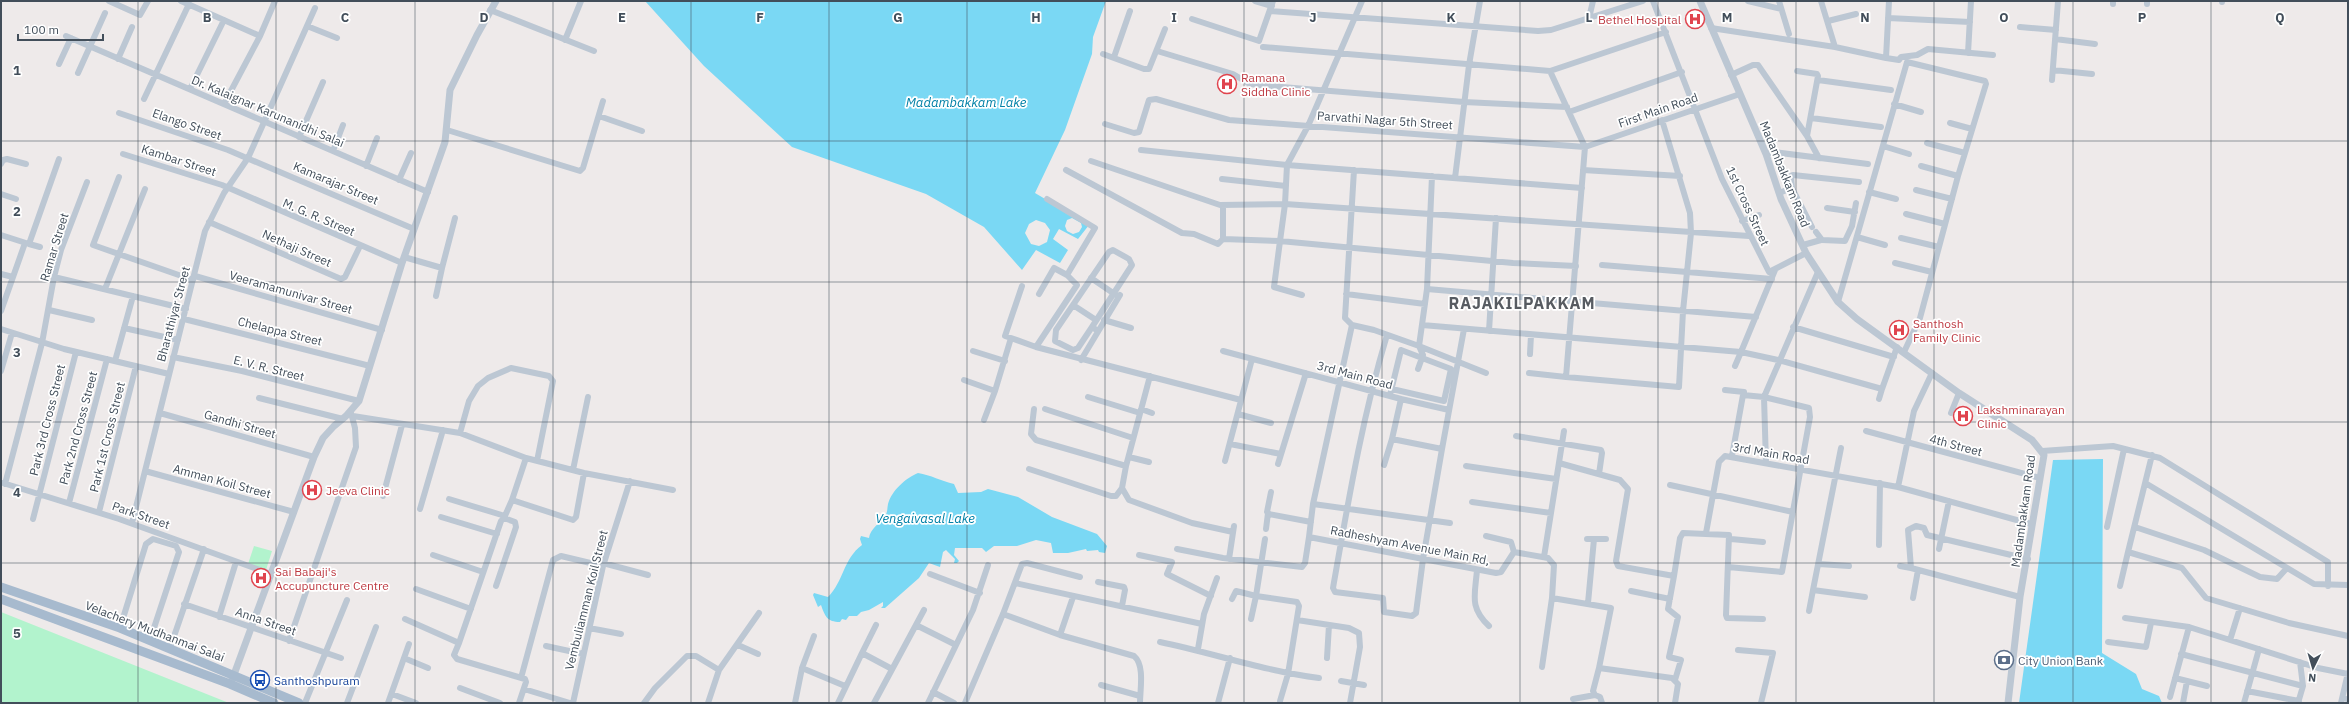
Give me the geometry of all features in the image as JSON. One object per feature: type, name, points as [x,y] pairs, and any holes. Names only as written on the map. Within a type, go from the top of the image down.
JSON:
[{"type":"main road","name":"Velachery Mudhanmai Salai","points":[[1,588],[120,628],[299,703]]},
{"type":"main road","name":"Velachery Mudhanmai Salai","points":[[1,599],[230,684],[274,703]]},
{"type":"street","points":[[109,1],[140,15],[148,1]]},
{"type":"street","points":[[181,1],[260,36]]},
{"type":"street","points":[[224,104],[260,36],[274,1]]},
{"type":"street","points":[[230,684],[314,457],[323,438],[343,419],[351,414],[359,401],[403,260],[445,142],[447,130],[446,116],[450,90],[496,1]]},
{"type":"street","points":[[565,40],[582,1]]},
{"type":"street","points":[[1255,1],[1272,6],[1354,18],[1538,31],[1551,30],[1643,1]]},
{"type":"street","points":[[1302,295],[1274,287],[1285,204],[1287,165],[1308,126],[1362,1]]},
{"type":"street","points":[[1456,178],[1469,65],[1480,1]]},
{"type":"street","points":[[1589,18],[1593,1]]},
{"type":"street","name":"1st Cross Street","points":[[1653,1],[1682,72],[1722,179],[1749,236],[1772,271]]},
{"type":"street","name":"Madambakkam Road","points":[[1700,1],[1766,154],[1778,193],[1806,253],[1838,302],[1857,319],[1959,393],[2032,440],[2044,455],[2031,524],[2028,559],[2020,597],[2008,703]]},
{"type":"street","points":[[1748,1],[1782,9]]},
{"type":"street","points":[[1779,1],[1789,34]]},
{"type":"street","points":[[1821,1],[1835,47]]},
{"type":"street","points":[[1886,58],[1889,1]]},
{"type":"street","points":[[1968,53],[1971,1]]},
{"type":"street","points":[[2052,80],[2058,1]]},
{"type":"street","points":[[144,99],[189,4]]},
{"type":"street","points":[[1192,19],[1259,41],[1272,6]]},
{"type":"street","name":"Bharathiyar Street","points":[[132,523],[173,357],[209,222],[224,193],[248,158],[315,8]]},
{"type":"street","points":[[490,10],[594,51]]},
{"type":"street","points":[[1114,57],[1130,11]]},
{"type":"street","points":[[78,73],[105,13]]},
{"type":"street","points":[[1828,21],[1856,14]]},
{"type":"street","points":[[1888,18],[1970,22]]},
{"type":"street","points":[[190,89],[224,20]]},
{"type":"street","points":[[307,26],[336,38]]},
{"type":"street","points":[[118,59],[132,27]]},
{"type":"street","points":[[2020,27],[2056,30]]},
{"type":"street","points":[[1711,28],[1835,47],[1899,60],[1901,57],[1917,55],[1928,48],[1993,55]]},
{"type":"street","points":[[1103,54],[1147,70],[1152,66],[1165,30]]},
{"type":"street","points":[[1263,47],[1550,71],[1666,32]]},
{"type":"street","name":"Dr. Kalaignar Karunanidhi Salai","points":[[58,64],[68,37],[428,192]]},
{"type":"street","points":[[2055,39],[2095,44]]},
{"type":"street","points":[[1157,50],[1233,74],[1253,84],[1323,91],[1568,110],[1682,72]]},
{"type":"street","points":[[1838,302],[1907,62],[1983,80],[1986,84],[1958,176],[1920,318],[1904,352]]},
{"type":"street","points":[[1731,75],[1753,65],[1758,65],[1807,136],[1819,158]]},
{"type":"street","points":[[2053,70],[2092,74]]},
{"type":"street","points":[[1550,71],[1585,147],[1580,225],[1566,377]]},
{"type":"street","points":[[1797,71],[1817,74],[1818,80],[1807,136]]},
{"type":"street","points":[[1818,80],[1891,90]]},
{"type":"street","points":[[299,136],[314,106],[322,82]]},
{"type":"street","name":"First Main Road","points":[[1585,147],[1740,94]]},
{"type":"street","name":"Parvathi Nagar 5th Street","points":[[1105,124],[1134,133],[1139,132],[1149,100],[1156,99],[1229,120],[1460,136],[1585,147]]},
{"type":"street","points":[[447,130],[510,148],[578,171],[584,168],[600,116],[603,101]]},
{"type":"street","points":[[1894,104],[1921,112]]},
{"type":"street","name":"Elango Street","points":[[119,112],[248,158]]},
{"type":"street","points":[[600,116],[642,131]]},
{"type":"street","points":[[1811,118],[1881,126]]},
{"type":"street","points":[[1529,373],[1679,387],[1682,348],[1682,311],[1691,233],[1690,213],[1662,120]]},
{"type":"street","points":[[1950,123],[1972,129]]},
{"type":"street","points":[[333,151],[344,125]]},
{"type":"street","points":[[366,166],[377,138]]},
{"type":"street","points":[[1927,143],[1965,153]]},
{"type":"street","points":[[1882,146],[1910,154]]},
{"type":"street","points":[[1142,150],[1287,165],[1582,188]]},
{"type":"street","points":[[1766,154],[1773,152],[1868,164]]},
{"type":"street","points":[[399,180],[411,153]]},
{"type":"street","name":"Kambar Street","points":[[123,154],[228,189]]},
{"type":"street","name":"Kamarajar Street","points":[[248,158],[414,229]]},
{"type":"street","points":[[1,164],[3,160],[7,159],[26,164]]},
{"type":"street","points":[[1,311],[59,159]]},
{"type":"street","points":[[1091,161],[1223,205],[1285,204],[1749,236]]},
{"type":"street","points":[[1921,166],[1958,176]]},
{"type":"street","points":[[1066,170],[1175,231],[1194,234],[1218,244],[1223,239],[1223,205]]},
{"type":"street","points":[[1354,170],[1350,246],[1344,315],[1346,321],[1352,325],[1419,346],[1486,373]]},
{"type":"street","points":[[1583,170],[1680,176]]},
{"type":"street","points":[[1418,369],[1423,352],[1419,350],[1419,346],[1427,289],[1432,176]]},
{"type":"street","points":[[1821,240],[1814,230],[1792,188],[1791,176],[1860,182]]},
{"type":"street","name":"Veeramamunivar Street","points":[[120,178],[93,244],[95,247],[194,278],[382,330]]},
{"type":"street","points":[[1222,179],[1286,186]]},
{"type":"street","name":"Ramar Street","points":[[3,483],[42,343],[54,277],[62,250],[87,182]]},
{"type":"street","points":[[1778,193],[1792,188]]},
{"type":"street","points":[[105,289],[117,255],[145,189]]},
{"type":"street","name":"M. G. R. Street","points":[[228,189],[360,246],[403,260],[442,268]]},
{"type":"street","points":[[1916,190],[1952,199]]},
{"type":"street","points":[[1869,192],[1896,199]]},
{"type":"street","points":[[1,194],[16,199]]},
{"type":"street","points":[[1047,199],[1095,228],[1067,275]]},
{"type":"street","points":[[1803,245],[1821,240],[1845,241],[1852,226],[1856,203]]},
{"type":"street","points":[[1827,208],[1854,212]]},
{"type":"street","points":[[1906,214],[1945,224]]},
{"type":"street","points":[[1742,221],[1759,215]]},
{"type":"street","points":[[436,296],[455,218]]},
{"type":"street","points":[[1489,331],[1496,218]]},
{"type":"street","name":"Nethaji Street","points":[[209,222],[341,279],[345,277],[360,246]]},
{"type":"street","points":[[1,235],[40,247]]},
{"type":"street","points":[[1857,237],[1885,245]]},
{"type":"street","points":[[1901,238],[1938,247]]},
{"type":"street","points":[[1223,239],[1350,246],[1494,261],[1576,266]]},
{"type":"street","points":[[1081,360],[1118,295],[1132,265],[1129,259],[1113,250],[1109,252],[1056,330],[1055,341],[1069,350],[1078,348],[1096,320],[1118,295]]},
{"type":"street","points":[[1764,278],[1772,271],[1806,253]]},
{"type":"street","points":[[1896,263],[1932,272]]},
{"type":"street","points":[[1602,265],[1772,279]]},
{"type":"street","points":[[1036,347],[1076,288],[1076,283],[1067,275],[1054,268],[1039,294]]},
{"type":"street","points":[[1735,366],[1772,279],[1772,271]]},
{"type":"street","points":[[1766,463],[1764,397],[1778,360],[1818,272]]},
{"type":"street","points":[[1,274],[13,277]]},
{"type":"street","points":[[54,277],[186,309]]},
{"type":"street","points":[[1091,278],[1118,295]]},
{"type":"street","points":[[984,420],[1005,361],[1008,337],[1022,286]]},
{"type":"street","points":[[1427,289],[1572,303],[1756,317]]},
{"type":"street","points":[[1346,294],[1425,304]]},
{"type":"street","points":[[115,361],[133,296]]},
{"type":"street","points":[[1073,305],[1096,320]]},
{"type":"street","points":[[49,310],[92,320]]},
{"type":"street","name":"Chelappa Street","points":[[184,319],[370,366]]},
{"type":"street","points":[[1104,320],[1131,328]]},
{"type":"street","points":[[1176,549],[1229,559],[1302,567],[1305,563],[1313,504],[1352,325]]},
{"type":"street","points":[[1422,325],[1741,352],[1778,360],[1882,389]]},
{"type":"street","points":[[1092,327],[1098,331]]},
{"type":"street","points":[[1793,327],[1894,357]]},
{"type":"street","points":[[124,328],[178,340]]},
{"type":"street","points":[[1,329],[42,343],[169,374]]},
{"type":"street","points":[[1387,335],[1370,389],[1346,508],[1334,592],[1383,598],[1383,611],[1412,616],[1416,613],[1429,519],[1435,496],[1464,329]]},
{"type":"street","points":[[1,371],[12,333]]},
{"type":"street","points":[[998,333],[1036,347],[1081,360],[1150,376],[1241,400]]},
{"type":"street","points":[[1530,354],[1531,334]]},
{"type":"street","points":[[1879,399],[1897,347]]},
{"type":"street","points":[[1401,350],[1451,369],[1446,400],[1442,401],[1391,392],[1401,350]]},
{"type":"street","points":[[973,351],[1005,361]]},
{"type":"street","name":"3rd Main Road","points":[[1223,351],[1370,389],[1391,392],[1401,399],[1384,465]]},
{"type":"street","name":"Park 3rd Cross Street","points":[[33,519],[76,352]]},
{"type":"street","name":"E. V. R. Street","points":[[173,357],[242,371],[359,401]]},
{"type":"street","name":"Park 2nd Cross Street","points":[[69,503],[107,359]]},
{"type":"street","points":[[1225,461],[1252,359]]},
{"type":"street","name":"Park 1st Cross Street","points":[[99,512],[136,366]]},
{"type":"street","points":[[460,433],[469,401],[478,386],[488,378],[511,368],[549,376],[553,381],[537,461]]},
{"type":"street","points":[[1278,464],[1306,373]]},
{"type":"street","points":[[1898,487],[1906,443],[1917,403],[1932,373]]},
{"type":"street","points":[[1029,469],[1111,496],[1116,496],[1122,488],[1128,457],[1150,376]]},
{"type":"street","points":[[964,380],[995,391]]},
{"type":"street","points":[[1725,390],[1745,391],[1809,408],[1810,417],[1782,572],[1728,567]]},
{"type":"street","points":[[1732,456],[1743,394],[1745,391]]},
{"type":"street","points":[[1951,413],[1959,393]]},
{"type":"street","points":[[1088,397],[1152,413]]},
{"type":"street","points":[[259,398],[343,419]]},
{"type":"street","points":[[573,470],[588,398]]},
{"type":"street","points":[[1401,399],[1449,410]]},
{"type":"street","points":[[1034,409],[1031,434],[1036,440],[1126,466]]},
{"type":"street","points":[[1045,409],[1133,438]]},
{"type":"street","name":"Gandhi Street","points":[[160,413],[314,457]]},
{"type":"street","points":[[351,414],[402,425],[460,433],[537,461],[584,473],[673,490]]},
{"type":"street","points":[[289,640],[356,447],[351,414]]},
{"type":"street","points":[[1238,414],[1271,423]]},
{"type":"street","points":[[383,496],[402,425]]},
{"type":"street","points":[[420,509],[443,430]]},
{"type":"street","points":[[1544,558],[1564,431]]},
{"type":"street","name":"4th Street","points":[[1866,431],[2040,478]]},
{"type":"street","points":[[1516,436],[1601,450],[1602,453],[1599,474]]},
{"type":"street","points":[[1392,438],[1442,449]]},
{"type":"street","points":[[1230,444],[1281,454]]},
{"type":"street","points":[[2042,451],[2104,446],[2152,455],[2266,522],[2328,562],[2328,586]]},
{"type":"street","points":[[1809,611],[1841,448]]},
{"type":"street","points":[[2106,527],[2124,449]]},
{"type":"street","points":[[2120,586],[2147,484],[2152,455]]},
{"type":"street","name":"3rd Main Road","points":[[1706,533],[1720,459],[1725,456],[1732,456],[1801,470],[1880,483],[2031,524]]},
{"type":"street","points":[[1128,457],[1149,462]]},
{"type":"street","points":[[519,703],[526,680],[457,659],[454,655],[497,534],[512,500],[526,458]]},
{"type":"street","points":[[1559,463],[1620,480],[1628,489],[1616,561],[1618,566],[1674,576]]},
{"type":"street","points":[[1466,466],[1556,479]]},
{"type":"street","name":"Amman Koil Street","points":[[145,471],[294,512]]},
{"type":"street","points":[[512,500],[573,520],[576,517],[584,473]]},
{"type":"street","name":"Vembuliamman Koil Street","points":[[571,703],[584,654],[603,565],[630,481]]},
{"type":"street","name":"Park Street","points":[[3,483],[132,523],[271,574]]},
{"type":"street","points":[[1879,545],[1880,483]]},
{"type":"street","points":[[2147,484],[2314,584],[2328,586],[2348,585]]},
{"type":"street","points":[[1670,485],[1713,493],[1793,512]]},
{"type":"street","points":[[1122,488],[1130,500],[1192,523],[1234,529],[1229,559]]},
{"type":"street","points":[[1266,529],[1271,492]]},
{"type":"street","points":[[449,499],[504,517],[516,525],[496,586]]},
{"type":"street","points":[[1939,548],[1949,501]]},
{"type":"street","points":[[1472,502],[1550,513]]},
{"type":"street","points":[[1313,504],[1450,523]]},
{"type":"street","points":[[1268,513],[1311,522]]},
{"type":"street","points":[[441,517],[497,534]]},
{"type":"street","points":[[2135,527],[2204,550],[2260,577],[2277,578],[2286,568]]},
{"type":"street","points":[[1913,598],[1914,569],[1908,540],[1909,528],[1924,528],[1927,535],[2028,559]]},
{"type":"street","points":[[1675,703],[1678,684],[1675,680],[1681,660],[1669,657],[1678,618],[1668,609],[1680,536],[1686,532],[1727,534],[1730,539],[1727,618],[1763,619]]},
{"type":"street","points":[[1486,536],[1511,542],[1514,552],[1551,560],[1554,565],[1552,598],[1542,668]]},
{"type":"street","name":"Radheshyam Avenue Main Rd,","points":[[1309,537],[1496,573],[1501,572],[1514,552]]},
{"type":"street","points":[[120,628],[146,544],[153,539],[176,546],[179,552],[150,640]]},
{"type":"street","points":[[1251,619],[1265,539]]},
{"type":"street","points":[[1587,539],[1606,540]]},
{"type":"street","points":[[1588,604],[1594,539]]},
{"type":"street","points":[[1730,539],[1763,542]]},
{"type":"street","points":[[170,648],[204,549]]},
{"type":"street","points":[[2128,552],[2182,568],[2206,598],[2289,623],[2348,636]]},
{"type":"street","points":[[433,555],[483,572]]},
{"type":"street","points":[[1140,555],[1172,562],[1167,574],[1210,596]]},
{"type":"street","points":[[521,678],[553,560],[561,556],[648,575]]},
{"type":"street","points":[[219,617],[236,562]]},
{"type":"street","points":[[965,703],[1003,614],[1020,567],[1024,563],[1080,577]]},
{"type":"street","points":[[1819,564],[1849,566]]},
{"type":"street","points":[[928,703],[980,593],[988,565]]},
{"type":"street","points":[[1900,566],[2020,597]]},
{"type":"street","points":[[1477,570],[1475,604],[1481,618],[1489,626]]},
{"type":"street","points":[[930,574],[980,593]]},
{"type":"street","points":[[1198,650],[1202,624],[1217,578]]},
{"type":"street","points":[[1098,582],[1125,588],[1122,606]]},
{"type":"street","points":[[1015,583],[1202,624]]},
{"type":"street","points":[[416,589],[471,609]]},
{"type":"street","points":[[1813,590],[1865,597]]},
{"type":"street","points":[[1232,599],[1236,591],[1298,603],[1297,620],[1288,674],[1280,701]]},
{"type":"street","points":[[1631,591],[1670,599]]},
{"type":"street","points":[[1060,635],[1073,596]]},
{"type":"street","points":[[1552,598],[1608,607],[1611,612],[1593,691],[1595,695]]},
{"type":"street","points":[[305,703],[348,600]]},
{"type":"street","name":"Anna Street","points":[[184,604],[341,658]]},
{"type":"street","points":[[2230,640],[2240,608]]},
{"type":"street","points":[[874,703],[924,610]]},
{"type":"street","points":[[708,703],[719,670],[759,613]]},
{"type":"street","points":[[1003,614],[1060,635],[1134,656],[1138,659],[1139,666],[1140,703]]},
{"type":"street","points":[[2125,618],[2151,623],[2189,627],[2300,662],[2348,674],[2341,703]]},
{"type":"street","points":[[405,620],[459,643]]},
{"type":"street","points":[[1297,620],[1349,628],[1358,633],[1360,647],[1350,703]]},
{"type":"street","points":[[2108,642],[2146,647],[2151,623]]},
{"type":"street","points":[[838,703],[876,625]]},
{"type":"street","points":[[916,625],[956,645]]},
{"type":"street","points":[[1327,658],[1329,625]]},
{"type":"street","points":[[347,703],[376,627]]},
{"type":"street","points":[[2170,697],[2189,627]]},
{"type":"street","points":[[589,628],[621,634]]},
{"type":"street","points":[[795,703],[802,668],[814,636]]},
{"type":"street","points":[[1160,642],[1230,658],[1258,668],[1319,678]]},
{"type":"street","points":[[388,703],[409,644]]},
{"type":"street","points":[[738,645],[758,654]]},
{"type":"street","points":[[546,646],[584,654]]},
{"type":"street","points":[[2244,703],[2258,649]]},
{"type":"street","points":[[1738,650],[1773,653],[1761,703]]},
{"type":"street","points":[[862,653],[892,669]]},
{"type":"street","points":[[2181,654],[2303,686]]},
{"type":"street","points":[[644,703],[655,688],[687,656],[696,656],[719,670]]},
{"type":"street","points":[[404,658],[428,668]]},
{"type":"street","points":[[1218,703],[1230,658]]},
{"type":"street","points":[[2247,691],[2299,702],[2303,686],[2300,662]]},
{"type":"street","points":[[802,668],[845,686]]},
{"type":"street","points":[[1598,668],[1675,680]]},
{"type":"street","points":[[2175,678],[2207,686]]},
{"type":"street","points":[[1341,681],[1364,685]]},
{"type":"street","points":[[2183,703],[2187,681]]},
{"type":"street","points":[[1101,685],[1140,696]]},
{"type":"street","points":[[460,688],[500,703]]},
{"type":"street","points":[[524,689],[571,703]]},
{"type":"street","points":[[933,692],[954,703]]},
{"type":"street","points":[[392,694],[416,703]]},
{"type":"street","points":[[1573,699],[1595,695],[1600,696],[1602,703]]},
{"type":"street","points":[[546,703],[548,696]]},
{"type":"green space","points":[[254,546],[272,551],[266,570],[248,564]]},
{"type":"green space","points":[[1,612],[229,703],[1,703]]},
{"type":"water","name":"Madambakkam Lake","points":[[645,1],[1106,1],[1093,37],[1092,54],[1065,130],[1035,193],[1089,225],[1078,239],[1059,229],[1053,239],[1068,250],[1060,263],[1036,250],[1022,270],[984,227],[926,194],[792,147],[704,66]],"holes":[[[1072,218],[1081,223],[1082,227],[1079,232],[1073,234],[1067,231],[1065,226],[1067,220]],[[1036,220],[1045,223],[1050,230],[1047,242],[1039,246],[1031,244],[1025,233],[1029,224]]]},
{"type":"water","points":[[2103,459],[2102,653],[2136,674],[2142,689],[2159,696],[2162,703],[2019,703],[2053,460]]},
{"type":"water","name":"Vengaivasal Lake","points":[[918,473],[954,484],[958,493],[981,492],[988,489],[1018,497],[1052,517],[1097,534],[1107,546],[1105,553],[1099,552],[1098,550],[1087,551],[1086,549],[1068,553],[1053,553],[1051,543],[1036,540],[1017,546],[994,546],[986,552],[982,548],[955,548],[954,555],[959,561],[954,563],[955,559],[946,550],[943,552],[940,567],[929,563],[919,578],[885,608],[881,608],[883,606],[883,602],[869,610],[861,612],[857,616],[849,616],[846,620],[842,619],[840,622],[829,620],[821,605],[818,607],[813,595],[814,593],[828,597],[837,584],[847,563],[862,545],[860,539],[861,536],[869,538],[873,529],[886,514],[890,499],[896,489],[904,481]]},
{"type":"place","name":"Bethel Hospital","points":[[1695,19]]},
{"type":"place","name":"Ramana Siddha Clinic","points":[[1227,84]]},
{"type":"place","name":"Santhosh Family Clinic","points":[[1899,330]]},
{"type":"place","name":"Lakshminarayan Clinic","points":[[1963,416]]},
{"type":"place","name":"Jeeva Clinic","points":[[312,490]]},
{"type":"place","name":"Sai Babaji's Accupuncture Centre","points":[[261,578]]},
{"type":"place","name":"City Union Bank","points":[[2004,660]]},
{"type":"place","name":"Santhoshpuram","points":[[260,680]]},
{"type":"district","name":"RAJAKILPAKKAM","points":[[1522,303]]}]
